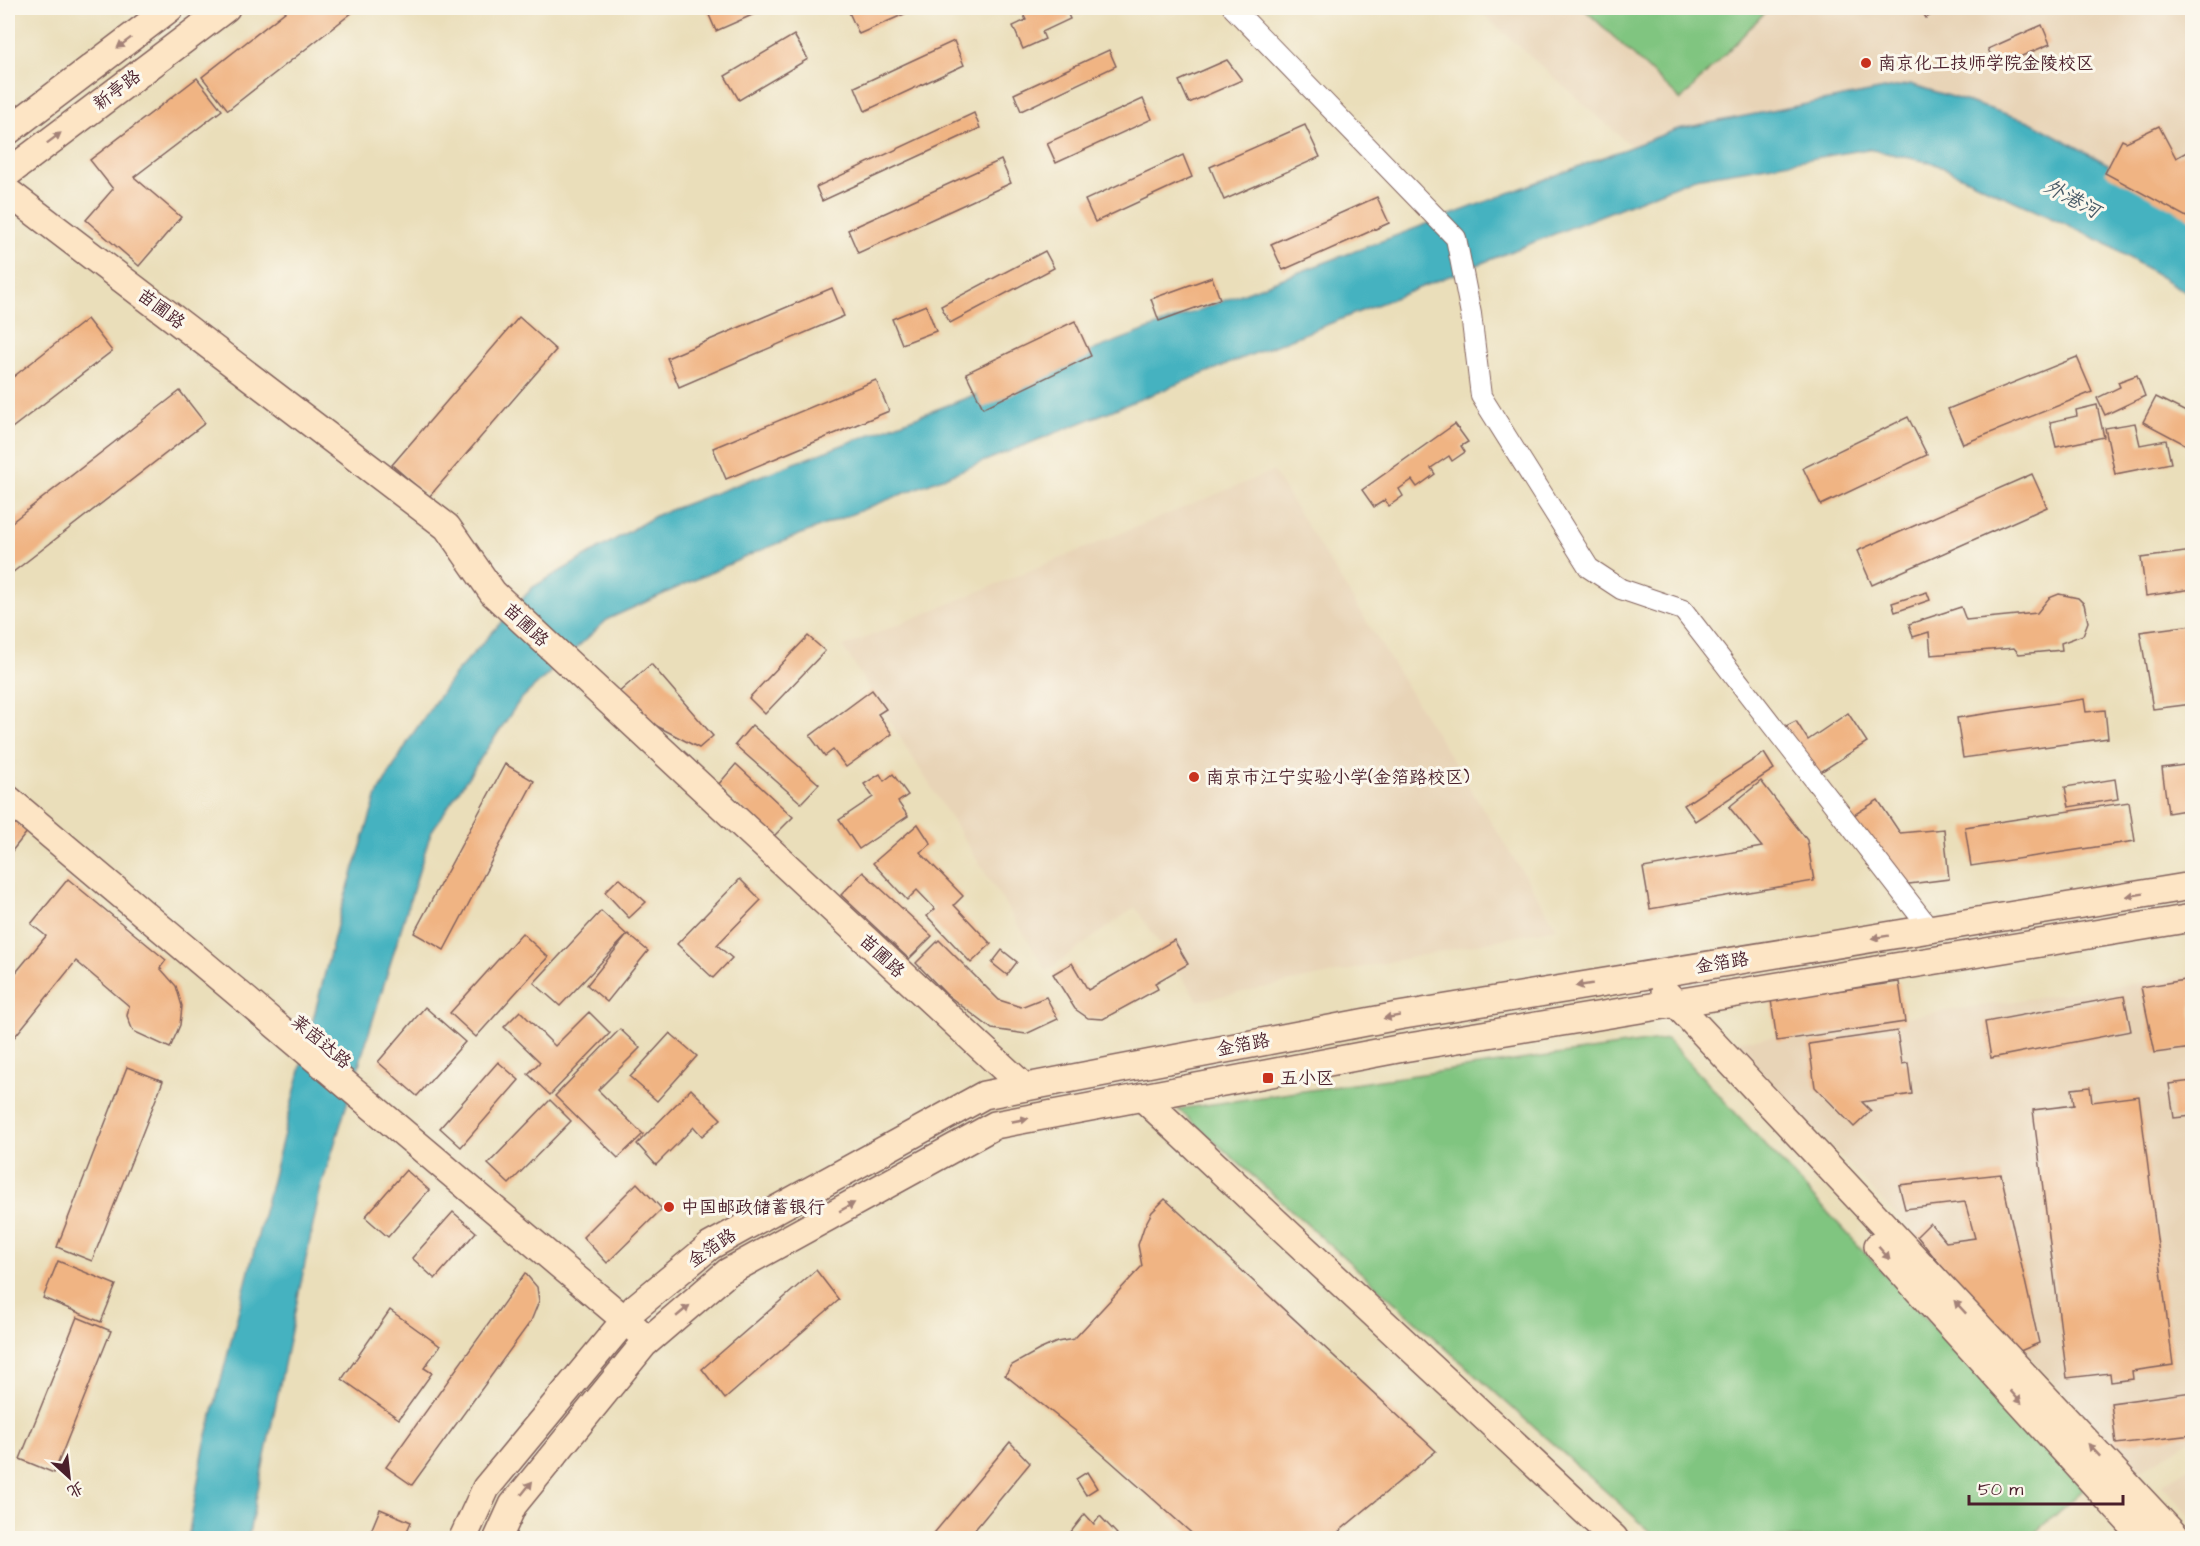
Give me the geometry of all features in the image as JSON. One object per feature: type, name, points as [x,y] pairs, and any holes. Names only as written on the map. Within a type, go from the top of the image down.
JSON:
[{"type":"main road","name":"新亭路","points":[[8,131],[170,8]]},
{"type":"main road","name":"新亭路","points":[[8,173],[226,8]]},
{"type":"main road","name":"苗圃路","points":[[8,192],[447,527],[492,593],[1023,1087]]},
{"type":"main road","name":"莱茵达路","points":[[8,777],[253,998],[629,1314],[649,1340]]},
{"type":"main road","points":[[8,799],[253,998]]},
{"type":"main road","name":"金箔路","points":[[463,1539],[486,1488],[629,1314],[710,1246],[984,1095],[1398,1016],[2193,886]]},
{"type":"main road","name":"金箔路","points":[[498,1539],[513,1504],[649,1340],[728,1272],[994,1125],[1403,1048],[2193,918]]},
{"type":"main road","points":[[1640,976],[2177,1539]]},
{"type":"main road","points":[[1666,1004],[2144,1539]]},
{"type":"main road","points":[[1142,1097],[1614,1539]]},
{"type":"street","points":[[1233,8],[1456,238],[1471,314],[1481,396],[1589,568],[1621,589],[1683,610],[1930,929]]},
{"type":"shaded area","name":"南京化工技师学院金陵校区","points":[[1476,8],[2192,8],[2192,219],[1948,119],[1651,164]]},
{"type":"shaded area","name":"南京市江宁实验小学(金箔路校区)","points":[[1273,471],[1557,928],[1198,1001],[1135,907],[1047,971],[843,647]]},
{"type":"shaded area","points":[[2192,975],[2192,1439],[2138,1472],[1733,1042]]},
{"type":"shaded area","points":[[2192,1466],[2192,1518],[2162,1484]]},
{"type":"green space","points":[[1583,8],[1769,8],[1681,100]]},
{"type":"green space","points":[[1667,1039],[2084,1489],[2030,1538],[1658,1538],[1178,1109]]},
{"type":"water","name":"外港河","points":[[1910,84],[2029,121],[2192,210],[2192,296],[2103,242],[1933,163],[1868,149],[1695,178],[754,553],[608,619],[520,700],[431,832],[320,1191],[248,1538],[188,1538],[204,1447],[341,910],[377,795],[412,735],[453,676],[533,587],[657,515],[1678,129]]},
{"type":"building","points":[[290,8],[358,8],[228,110],[202,77]]},
{"type":"building","points":[[706,8],[768,8],[716,31]]},
{"type":"building","points":[[847,8],[918,8],[859,34]]},
{"type":"building","points":[[1032,8],[1065,8],[1070,19],[1042,32],[1045,39],[1023,49],[1013,26],[1026,20],[1022,12]]},
{"type":"building","points":[[1920,8],[1944,8],[1926,18]]},
{"type":"building","points":[[2042,25],[2050,44],[1996,67],[1988,49]]},
{"type":"building","points":[[794,35],[808,59],[739,100],[725,76]]},
{"type":"building","points":[[954,41],[964,65],[865,111],[855,87]]},
{"type":"building","points":[[1109,50],[1116,66],[1021,111],[1014,94]]},
{"type":"building","points":[[1227,60],[1242,80],[1189,103],[1179,81]]},
{"type":"building","points":[[197,78],[222,110],[134,177],[181,217],[139,266],[86,220],[113,189],[90,160]]},
{"type":"building","points":[[1143,99],[1152,119],[1056,163],[1047,143]]},
{"type":"building","points":[[974,113],[980,128],[822,201],[816,187]]},
{"type":"building","points":[[1305,125],[1320,157],[1224,200],[1210,167]]},
{"type":"building","points":[[2159,126],[2176,158],[2192,149],[2192,220],[2105,173],[2122,140],[2126,142]]},
{"type":"building","points":[[1183,155],[1192,177],[1095,222],[1085,200]]},
{"type":"building","points":[[1001,160],[1011,183],[858,253],[848,230]]},
{"type":"building","points":[[1377,197],[1389,223],[1283,270],[1271,244]]},
{"type":"building","points":[[1045,251],[1054,268],[950,323],[941,306]]},
{"type":"building","points":[[1212,277],[1220,299],[1159,321],[1151,299]]},
{"type":"building","points":[[832,288],[844,316],[679,387],[667,358]]},
{"type":"building","points":[[926,305],[936,331],[902,344],[892,319]]},
{"type":"building","points":[[519,317],[556,350],[429,497],[392,465]]},
{"type":"building","points":[[87,319],[112,351],[8,431],[8,381]]},
{"type":"building","points":[[1075,321],[1091,356],[983,408],[966,373]]},
{"type":"building","points":[[2077,357],[2092,392],[1963,444],[1948,409]]},
{"type":"building","points":[[2137,375],[2145,396],[2105,415],[2097,398],[2120,387],[2118,382]]},
{"type":"building","points":[[876,380],[889,411],[726,479],[713,448]]},
{"type":"building","points":[[180,391],[205,423],[8,576],[8,525]]},
{"type":"building","points":[[2156,397],[2192,415],[2192,448],[2143,422]]},
{"type":"building","points":[[2097,405],[2104,437],[2056,447],[2050,422],[2077,416],[2076,410]]},
{"type":"building","points":[[1908,417],[1927,455],[1821,505],[1803,468]]},
{"type":"building","points":[[2135,423],[2140,445],[2166,440],[2171,463],[2115,474],[2105,428]]},
{"type":"building","points":[[1455,424],[1468,442],[1461,446],[1465,452],[1452,461],[1449,456],[1431,468],[1435,474],[1417,487],[1412,480],[1399,489],[1403,496],[1389,506],[1385,500],[1374,507],[1362,490]]},
{"type":"building","points":[[2032,474],[2047,507],[1872,585],[1857,551]]},
{"type":"building","points":[[2192,551],[2192,589],[2146,596],[2141,558]]},
{"type":"building","points":[[1927,592],[1930,600],[1895,612],[1892,603]]},
{"type":"building","points":[[2059,594],[2078,598],[2084,604],[2088,622],[2083,635],[2061,643],[2062,650],[2019,654],[2014,648],[1931,655],[1929,632],[1913,637],[1909,624],[1961,607],[1966,620],[2037,613],[2049,598]]},
{"type":"building","points":[[2192,625],[2192,704],[2153,709],[2140,632]]},
{"type":"building","points":[[808,636],[825,651],[765,714],[749,698]]},
{"type":"building","points":[[651,664],[713,736],[699,748],[609,701]]},
{"type":"building","points":[[872,690],[886,709],[878,714],[892,734],[846,767],[833,750],[825,756],[810,736]]},
{"type":"building","points":[[2084,699],[2086,712],[2105,710],[2108,738],[1963,758],[1957,718]]},
{"type":"building","points":[[1848,713],[1867,742],[1813,777],[1782,728],[1796,721],[1808,740]]},
{"type":"building","points":[[752,725],[819,784],[801,803],[735,745]]},
{"type":"building","points":[[1764,753],[1774,769],[1695,821],[1684,805]]},
{"type":"building","points":[[505,764],[534,781],[444,950],[414,933]]},
{"type":"building","points":[[736,764],[793,817],[773,837],[718,785]]},
{"type":"building","points":[[2192,764],[2192,809],[2168,813],[2162,768]]},
{"type":"building","points":[[880,774],[884,781],[893,774],[908,795],[898,802],[908,816],[859,849],[839,820],[873,797],[864,784]]},
{"type":"building","points":[[2115,779],[2118,799],[2069,807],[2065,787]]},
{"type":"building","points":[[1761,781],[1807,840],[1814,881],[1650,909],[1643,868],[1762,847],[1729,807]]},
{"type":"building","points":[[1878,800],[1900,833],[1944,829],[1949,879],[1909,884],[1884,874],[1849,818]]},
{"type":"building","points":[[2129,802],[2135,841],[1971,866],[1965,827]]},
{"type":"building","points":[[8,816],[27,832],[8,856]]},
{"type":"building","points":[[918,824],[931,844],[920,852],[963,896],[954,905],[991,944],[971,963],[927,916],[935,909],[917,890],[907,900],[873,863]]},
{"type":"building","points":[[863,872],[932,936],[909,959],[841,895]]},
{"type":"building","points":[[619,878],[646,902],[629,918],[605,892]]},
{"type":"building","points":[[68,879],[166,960],[160,968],[176,986],[182,1006],[180,1025],[170,1048],[133,1031],[127,1016],[129,1006],[76,961],[8,1045],[8,982],[46,936],[31,924]]},
{"type":"building","points":[[740,879],[761,900],[717,945],[732,958],[713,978],[677,944]]},
{"type":"building","points":[[601,911],[627,935],[560,1006],[534,983]]},
{"type":"building","points":[[522,933],[548,957],[476,1037],[450,1013]]},
{"type":"building","points":[[628,934],[648,951],[607,1002],[587,985]]},
{"type":"building","points":[[939,940],[999,1000],[1021,1007],[1046,997],[1058,1019],[1026,1034],[992,1029],[946,994],[916,963]]},
{"type":"building","points":[[1174,940],[1188,964],[1155,983],[1158,989],[1103,1019],[1088,1018],[1075,1009],[1053,974],[1072,963],[1088,990]]},
{"type":"building","points":[[1002,950],[1017,962],[1007,975],[992,963]]},
{"type":"building","points":[[2192,979],[2192,1048],[2155,1053],[2141,987]]},
{"type":"building","points":[[1899,982],[1905,1022],[1777,1041],[1771,1000]]},
{"type":"building","points":[[2124,996],[2131,1031],[1991,1058],[1985,1022]]},
{"type":"building","points":[[425,1007],[465,1042],[417,1096],[378,1062]]},
{"type":"building","points":[[520,1011],[555,1046],[589,1012],[610,1033],[550,1095],[528,1074],[540,1062],[504,1027]]},
{"type":"building","points":[[620,1029],[640,1048],[598,1090],[643,1134],[618,1158],[555,1096]]},
{"type":"building","points":[[1897,1031],[1902,1064],[1908,1063],[1912,1094],[1862,1102],[1871,1111],[1854,1127],[1815,1087],[1809,1044]]},
{"type":"building","points":[[670,1033],[697,1056],[657,1101],[630,1077]]},
{"type":"building","points":[[498,1062],[519,1080],[461,1147],[440,1128]]},
{"type":"building","points":[[127,1067],[163,1081],[92,1261],[57,1247]]},
{"type":"building","points":[[2192,1081],[2192,1116],[2174,1118],[2169,1084]]},
{"type":"building","points":[[2090,1087],[2092,1102],[2139,1096],[2173,1365],[2132,1371],[2133,1379],[2111,1382],[2110,1373],[2067,1378],[2033,1110],[2074,1105],[2072,1089]]},
{"type":"building","points":[[691,1089],[721,1119],[702,1136],[694,1127],[656,1165],[637,1144]]},
{"type":"building","points":[[550,1100],[571,1121],[509,1184],[488,1164]]},
{"type":"building","points":[[406,1170],[429,1190],[388,1237],[365,1217]]},
{"type":"building","points":[[2001,1174],[2039,1343],[2013,1354],[1917,1236],[1930,1223],[1946,1242],[1975,1238],[1965,1202],[1905,1209],[1899,1185]]},
{"type":"building","points":[[637,1183],[662,1209],[607,1263],[583,1237]]},
{"type":"building","points":[[1165,1199],[1436,1451],[1331,1538],[1197,1538],[1082,1436],[1005,1375],[1012,1365],[1039,1350],[1057,1342],[1074,1339],[1142,1266],[1138,1245],[1144,1227],[1152,1212]]},
{"type":"building","points":[[453,1212],[476,1232],[435,1279],[412,1258]]},
{"type":"building","points":[[58,1261],[116,1285],[101,1322],[43,1298]]},
{"type":"building","points":[[816,1270],[839,1300],[725,1399],[702,1369]]},
{"type":"building","points":[[525,1273],[537,1287],[539,1301],[531,1321],[412,1485],[386,1467]]},
{"type":"building","points":[[390,1310],[440,1346],[424,1368],[432,1373],[399,1419],[342,1379]]},
{"type":"building","points":[[77,1317],[111,1331],[54,1473],[20,1459]]},
{"type":"building","points":[[2192,1392],[2192,1435],[2116,1444],[2111,1403]]},
{"type":"building","points":[[1010,1442],[1030,1463],[968,1538],[930,1538]]},
{"type":"building","points":[[1087,1472],[1097,1488],[1086,1495],[1076,1479]]},
{"type":"building","points":[[380,1509],[411,1522],[404,1538],[368,1538]]},
{"type":"building","points":[[1085,1514],[1094,1524],[1100,1516],[1117,1534],[1114,1538],[1066,1538]]},
{"type":"place","name":"南京化工技师学院金陵校区","points":[[1866,63]]},
{"type":"place","name":"南京市江宁实验小学(金箔路校区)","points":[[1194,777]]},
{"type":"place","name":"五小区","points":[[1268,1078]]},
{"type":"place","name":"中国邮政储蓄银行","points":[[669,1207]]}]
